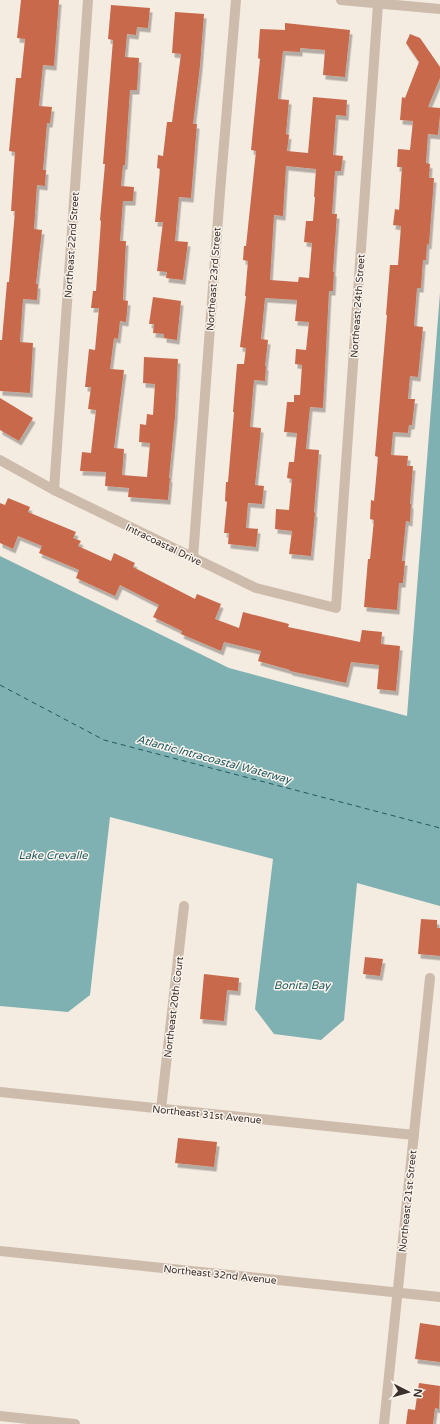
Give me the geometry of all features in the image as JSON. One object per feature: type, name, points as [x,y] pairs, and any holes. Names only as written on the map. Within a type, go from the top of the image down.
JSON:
[{"type":"street","name":"Northeast 22nd Street","points":[[54,490],[88,0]]},
{"type":"street","name":"Northeast 23rd Street","points":[[193,558],[220,192],[236,0]]},
{"type":"street","points":[[341,0],[440,9]]},
{"type":"street","name":"Northeast 24th Street","points":[[336,608],[378,4]]},
{"type":"street","points":[[428,8],[440,4]]},
{"type":"street","name":"Intracoastal Drive","points":[[0,460],[54,490],[256,588],[336,608]]},
{"type":"street","name":"Northeast 20th Court","points":[[161,1109],[184,906]]},
{"type":"street","name":"Northeast 21st Street","points":[[384,1424],[430,978]]},
{"type":"street","name":"Northeast 31st Avenue","points":[[0,1092],[414,1135]]},
{"type":"street","name":"Northeast 32nd Avenue","points":[[0,1251],[440,1297]]},
{"type":"street","points":[[0,1416],[75,1424]]},
{"type":"water","points":[[440,293],[440,906],[357,883],[344,1020],[321,1040],[274,1034],[255,1009],[273,859],[110,817],[90,995],[68,1012],[0,1006],[0,556],[229,668],[407,716]]},
{"type":"building","points":[[21,0],[59,0],[54,66],[43,65],[39,106],[52,107],[50,123],[47,123],[43,170],[46,170],[45,186],[37,185],[34,229],[42,230],[36,284],[38,284],[37,300],[23,299],[20,342],[33,343],[30,393],[0,391],[0,340],[2,340],[7,282],[9,282],[15,211],[11,211],[15,152],[9,151],[16,78],[21,78],[25,39],[17,38]]},
{"type":"building","points":[[111,5],[150,8],[148,28],[137,27],[136,35],[127,34],[125,57],[139,58],[137,90],[130,90],[125,165],[123,165],[121,186],[134,187],[133,201],[123,201],[120,241],[126,241],[123,300],[128,301],[126,322],[120,321],[118,339],[114,338],[110,369],[124,370],[114,448],[124,449],[122,475],[147,477],[150,443],[139,442],[140,424],[146,425],[147,414],[153,415],[155,384],[143,383],[144,357],[178,359],[168,500],[128,497],[129,488],[105,486],[106,472],[80,471],[82,452],[91,453],[96,410],[88,409],[91,387],[85,387],[89,349],[95,350],[99,308],[91,308],[93,291],[96,291],[105,164],[103,164],[113,40],[108,39]]},
{"type":"building","points":[[175,12],[204,14],[193,124],[197,124],[191,198],[179,197],[175,241],[188,242],[183,280],[166,278],[167,272],[157,271],[163,222],[155,222],[160,169],[157,168],[158,155],[163,156],[167,122],[172,122],[181,54],[172,53]]},
{"type":"building","points":[[285,23],[350,30],[345,77],[323,75],[325,50],[300,48],[300,52],[283,51],[278,99],[289,100],[286,134],[289,135],[287,151],[308,153],[313,97],[347,100],[346,116],[336,115],[333,155],[343,156],[341,171],[335,171],[332,214],[337,214],[333,291],[329,291],[323,408],[310,407],[306,449],[319,450],[311,556],[289,554],[292,531],[275,529],[276,509],[289,510],[292,479],[287,478],[289,462],[294,462],[297,433],[284,432],[287,402],[294,402],[294,395],[300,395],[302,365],[295,364],[296,349],[306,350],[309,322],[295,321],[297,300],[265,298],[261,339],[268,340],[265,381],[254,380],[250,427],[261,428],[255,485],[264,486],[262,504],[248,503],[246,528],[258,529],[256,547],[228,544],[229,533],[224,533],[227,502],[225,501],[226,482],[228,482],[237,364],[244,364],[246,348],[240,347],[246,296],[248,261],[243,260],[244,246],[246,246],[256,151],[251,150],[260,59],[258,58],[260,29],[285,30]],"holes":[[[286,166],[316,169],[313,221],[306,221],[304,242],[312,243],[309,278],[299,277],[298,282],[270,280],[274,215],[283,216]]]},
{"type":"building","points":[[410,34],[420,38],[440,67],[440,78],[428,107],[440,108],[440,115],[438,135],[428,134],[426,163],[430,164],[429,178],[434,178],[429,245],[427,244],[426,260],[423,260],[421,288],[417,288],[414,326],[423,327],[418,377],[410,376],[408,399],[415,399],[412,425],[409,425],[408,433],[393,432],[391,455],[408,456],[407,466],[413,466],[410,522],[406,521],[402,561],[405,561],[403,583],[399,583],[397,610],[364,607],[368,559],[370,559],[374,520],[370,519],[371,500],[374,501],[378,457],[375,456],[390,265],[398,265],[401,226],[393,225],[395,209],[399,210],[402,167],[397,167],[398,149],[410,150],[413,121],[400,120],[402,97],[405,98],[419,62],[406,43]]},
{"type":"building","points":[[153,297],[181,301],[177,340],[164,338],[164,334],[153,333],[154,324],[149,324]]},
{"type":"building","points":[[0,398],[33,418],[19,441],[0,430]]},
{"type":"building","points":[[8,498],[30,507],[28,512],[76,532],[73,538],[81,541],[78,546],[111,561],[114,553],[135,563],[133,567],[195,599],[197,594],[221,604],[215,619],[239,628],[243,612],[289,624],[288,627],[360,642],[362,630],[382,632],[381,644],[400,646],[396,691],[377,689],[379,665],[351,662],[346,683],[290,671],[258,661],[261,651],[224,642],[221,651],[181,634],[182,631],[153,617],[159,605],[120,585],[115,596],[76,578],[79,570],[39,553],[42,546],[18,536],[13,549],[0,543],[0,503],[5,505]]},
{"type":"building","points":[[421,919],[437,920],[437,928],[440,928],[440,956],[418,954]]},
{"type":"building","points":[[365,957],[383,959],[380,976],[363,974]]},
{"type":"building","points":[[204,974],[239,978],[238,991],[227,990],[224,1021],[200,1019]]},
{"type":"building","points":[[178,1138],[217,1142],[214,1167],[175,1163]]},
{"type":"building","points":[[420,1323],[440,1326],[440,1362],[415,1359]]},
{"type":"building","points":[[419,1383],[440,1386],[439,1409],[435,1408],[433,1424],[406,1424],[408,1409],[415,1410]]},
{"type":"ferry route","points":[[0,685],[104,740],[440,828]]},
{"type":"water label","name":"Atlantic Intracoastal Waterway","points":[[214,759]]},
{"type":"water label","name":"Lake Crevalle","points":[[53,855]]},
{"type":"water label","name":"Bonita Bay","points":[[302,985]]}]
